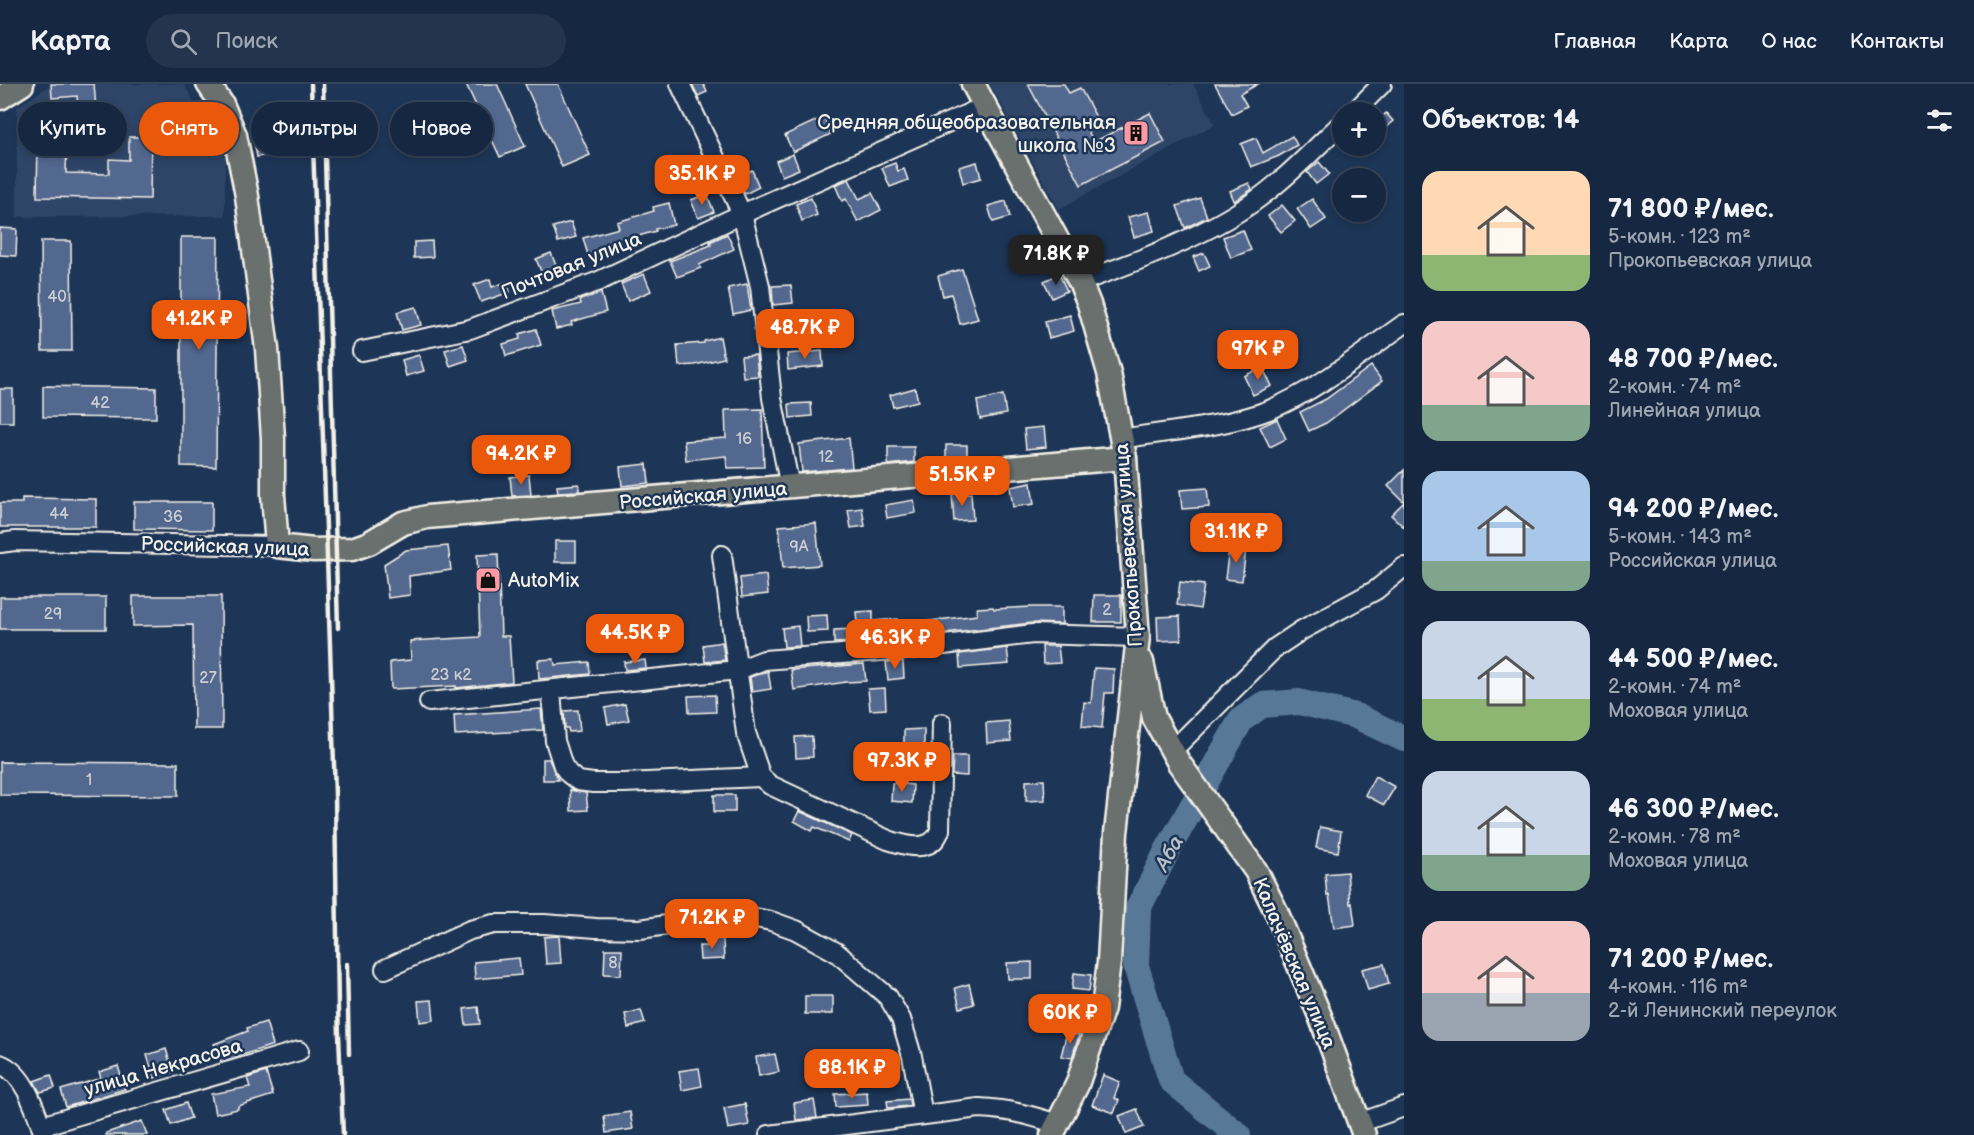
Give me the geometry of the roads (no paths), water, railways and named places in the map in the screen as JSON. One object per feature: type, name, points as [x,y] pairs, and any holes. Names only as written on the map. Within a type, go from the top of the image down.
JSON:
[{"type":"main road","points":[[0,98],[22,84]]},
{"type":"main road","points":[[208,84],[222,104],[235,135],[247,196],[267,349],[277,546]]},
{"type":"main road","name":"Прокопьевская улица","points":[[973,84],[1080,282],[1089,304],[1109,372],[1123,448],[1138,637],[1116,833],[1109,962],[1103,1008],[1077,1085],[1054,1129]]},
{"type":"main road","name":"Российская улица","points":[[277,546],[314,550],[352,549],[369,543],[402,523],[427,517],[790,487],[1123,448]]},
{"type":"main road","name":"Калачёвская улица","points":[[1138,637],[1154,718],[1176,757],[1256,871],[1320,1016],[1362,1129]]},
{"type":"street","points":[[680,84],[742,214],[760,286],[772,398],[790,487]]},
{"type":"street","points":[[1364,102],[1382,84]]},
{"type":"street","name":"Почтовая улица","points":[[362,351],[470,329],[598,281],[985,106]]},
{"type":"street","points":[[1080,282],[1142,259],[1216,224],[1252,202],[1332,132]]},
{"type":"street","points":[[1123,448],[1269,410],[1306,392],[1404,324]]},
{"type":"street","name":"Российская улица","points":[[0,543],[26,541],[277,546]]},
{"type":"street","points":[[722,555],[746,733],[761,777],[770,785],[888,840],[919,847],[930,845],[938,838],[940,830],[942,723]]},
{"type":"street","points":[[1176,757],[1275,648],[1302,630],[1376,590],[1404,567]]},
{"type":"street","points":[[429,702],[738,670],[764,660],[920,648],[1033,634],[1138,637]]},
{"type":"street","points":[[551,690],[555,741],[563,766],[568,774],[578,781],[624,783],[761,777]]},
{"type":"street","points":[[385,969],[470,930],[495,924],[640,929],[687,922],[750,917],[771,921],[796,930],[836,952],[888,997],[901,1019],[912,1056],[923,1115]]},
{"type":"street","name":"улица Некрасова","points":[[42,1131],[299,1051]]},
{"type":"street","points":[[0,1064],[9,1067],[21,1079],[42,1131]]},
{"type":"street","points":[[1362,1129],[1404,1107]]},
{"type":"street","points":[[769,1135],[979,1108],[1027,1113],[1054,1129]]},
{"type":"waterway","name":"Аба","points":[[1238,1135],[1171,1080],[1136,966],[1138,909],[1167,851],[1241,720],[1262,705],[1299,702],[1356,716],[1404,739]]},
{"type":"railway","points":[[311,84],[335,794],[338,1009],[343,1135]]},
{"type":"railway","points":[[323,84],[338,628]]},
{"type":"railway","points":[[347,964],[349,1054]]},
{"type":"place","name":"Средняя общеобразовательная школа №3","points":[[1136,133]]},
{"type":"place","name":"AutoMix","points":[[488,580]]}]
